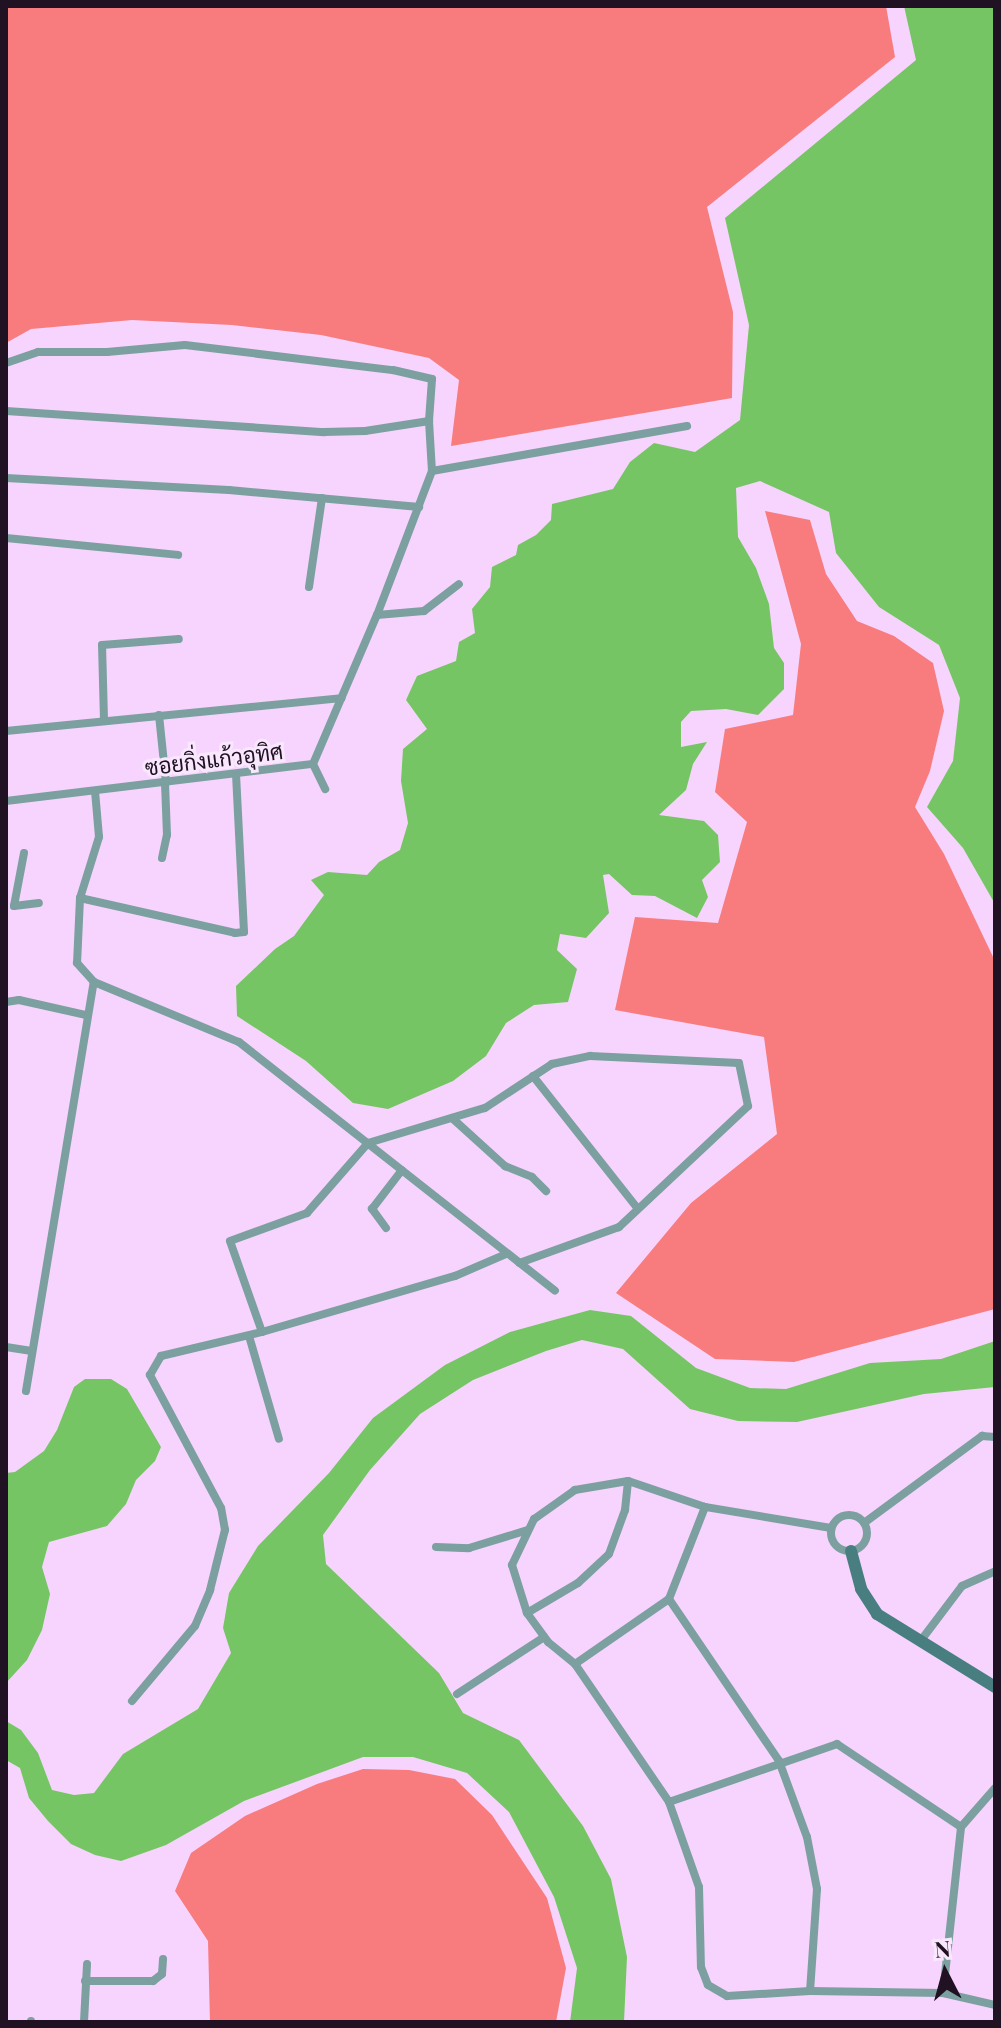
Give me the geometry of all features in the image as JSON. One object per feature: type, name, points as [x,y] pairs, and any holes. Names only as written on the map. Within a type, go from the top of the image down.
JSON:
[{"type":"street","points":[[6,363],[38,352],[107,352],[185,345],[393,370],[432,379],[429,421],[432,471],[687,426]]},
{"type":"street","points":[[6,411],[324,432],[365,431],[429,421]]},
{"type":"street","name":"ซอยกิ่งแก้วอุทิศ","points":[[6,801],[236,776],[313,764],[377,615],[432,471]]},
{"type":"street","points":[[6,478],[419,507]]},
{"type":"street","points":[[309,587],[322,498]]},
{"type":"street","points":[[6,538],[178,555]]},
{"type":"street","points":[[377,615],[424,611],[459,584]]},
{"type":"street","points":[[104,720],[102,645],[179,639]]},
{"type":"street","points":[[6,731],[341,698]]},
{"type":"street","points":[[159,715],[167,835],[162,858]]},
{"type":"street","points":[[313,764],[325,789]]},
{"type":"street","points":[[80,898],[235,933],[244,932],[236,776]]},
{"type":"street","points":[[95,791],[99,837],[80,898],[77,963],[94,982],[239,1042],[555,1291]]},
{"type":"street","points":[[24,853],[10,907],[39,903]]},
{"type":"street","points":[[26,1391],[86,1015],[94,982]]},
{"type":"street","points":[[6,1002],[19,1000],[86,1015]]},
{"type":"street","points":[[262,1332],[230,1241],[307,1213],[368,1143],[485,1108],[552,1064],[590,1056],[739,1063],[748,1106],[619,1227],[519,1263]]},
{"type":"street","points":[[533,1076],[638,1209]]},
{"type":"street","points":[[452,1118],[505,1166],[532,1177],[546,1191]]},
{"type":"street","points":[[386,1228],[372,1209],[402,1170]]},
{"type":"street","points":[[132,1701],[195,1626],[210,1590],[225,1530],[221,1508],[150,1375],[161,1356],[249,1336],[455,1276],[506,1254]]},
{"type":"street","points":[[249,1336],[279,1439]]},
{"type":"street","points":[[6,1347],[32,1351]]},
{"type":"street","points":[[864,1523],[982,1436],[995,1437]]},
{"type":"street","points":[[831,1528],[705,1507],[628,1481],[575,1490],[534,1519],[512,1565],[527,1613],[544,1637],[575,1664],[669,1802],[699,1887],[701,1967],[708,1985],[727,1996],[810,1991],[943,1993],[995,2005]]},
{"type":"street","points":[[527,1613],[578,1583],[609,1554],[618,1536],[628,1481]]},
{"type":"street","points":[[575,1664],[669,1599],[705,1507]]},
{"type":"street","points":[[851,1551],[835,1545],[831,1528],[838,1518],[849,1515],[864,1523]]},
{"type":"street","points":[[851,1551],[865,1540],[864,1523]]},
{"type":"street","points":[[436,1547],[469,1548],[529,1529]]},
{"type":"street","points":[[851,1551],[861,1589],[877,1614],[922,1639],[995,1687]]},
{"type":"street","points":[[922,1639],[962,1586],[995,1571]]},
{"type":"street","points":[[669,1599],[779,1761],[807,1837],[817,1889],[810,1991]]},
{"type":"street","points":[[457,1694],[544,1637]]},
{"type":"street","points":[[669,1802],[779,1761],[837,1744],[961,1827]]},
{"type":"street","points":[[943,1993],[961,1827],[995,1788]]},
{"type":"street","points":[[85,1981],[153,1981],[162,1974],[163,1959]]},
{"type":"street","points":[[84,2022],[87,1964]]},
{"type":"shaded area","points":[[6,6],[886,6],[895,57],[707,207],[733,312],[732,398],[451,446],[459,380],[429,358],[321,335],[232,325],[132,320],[31,329],[6,343]]},
{"type":"shaded area","points":[[904,6],[995,6],[995,904],[963,848],[927,807],[953,761],[960,698],[939,645],[879,607],[836,553],[829,512],[760,481],[736,488],[738,537],[756,568],[769,604],[774,648],[784,663],[784,689],[758,715],[726,709],[691,711],[681,722],[681,747],[707,742],[693,764],[686,790],[659,815],[704,821],[718,835],[720,862],[702,880],[708,897],[697,918],[655,896],[632,895],[609,874],[603,875],[609,913],[586,938],[560,934],[557,950],[577,969],[568,1002],[534,1005],[506,1023],[486,1056],[453,1081],[388,1109],[353,1103],[306,1061],[237,1016],[236,986],[275,949],[294,936],[324,895],[311,880],[328,872],[367,875],[379,862],[400,850],[408,823],[401,781],[403,749],[427,729],[406,700],[417,676],[456,661],[459,642],[475,633],[472,609],[490,587],[492,567],[516,555],[518,545],[536,535],[551,520],[552,504],[613,489],[630,462],[654,443],[695,452],[740,420],[749,325],[725,218],[916,60]]},
{"type":"shaded area","points":[[765,511],[810,520],[826,574],[857,621],[894,636],[933,663],[944,711],[930,771],[915,807],[944,854],[995,961],[995,1309],[794,1362],[715,1359],[616,1293],[691,1203],[777,1134],[764,1037],[615,1010],[635,917],[718,923],[747,822],[715,792],[725,729],[793,715],[801,644]]},
{"type":"shaded area","points":[[590,1310],[631,1316],[696,1368],[750,1388],[786,1389],[870,1363],[941,1359],[995,1341],[995,1387],[924,1394],[797,1422],[738,1421],[690,1409],[623,1349],[582,1340],[473,1380],[420,1414],[370,1470],[323,1535],[326,1564],[439,1673],[463,1713],[519,1740],[583,1826],[611,1879],[627,1957],[624,2022],[570,2022],[577,1968],[554,1897],[509,1812],[467,1773],[413,1757],[363,1757],[244,1801],[166,1845],[121,1861],[95,1855],[71,1844],[48,1821],[29,1798],[20,1768],[6,1760],[6,1721],[21,1730],[38,1753],[52,1790],[74,1795],[94,1793],[123,1754],[198,1709],[231,1653],[223,1628],[229,1593],[258,1546],[329,1473],[373,1418],[445,1365],[510,1332]]},
{"type":"shaded area","points":[[85,1379],[111,1379],[127,1389],[161,1447],[155,1461],[136,1480],[126,1504],[107,1526],[49,1542],[42,1567],[50,1594],[42,1630],[27,1660],[6,1683],[6,1473],[15,1472],[44,1451],[57,1430],[74,1387]]},
{"type":"shaded area","points":[[363,1769],[409,1770],[455,1779],[492,1815],[547,1898],[566,1968],[556,2022],[210,2022],[208,1941],[175,1891],[191,1853],[245,1816],[317,1784]]}]
